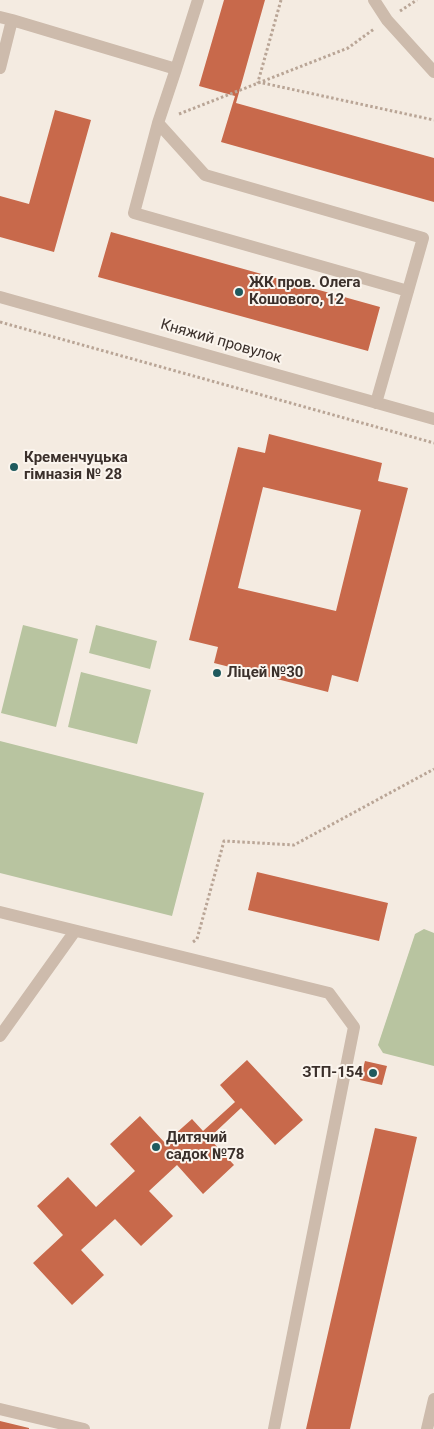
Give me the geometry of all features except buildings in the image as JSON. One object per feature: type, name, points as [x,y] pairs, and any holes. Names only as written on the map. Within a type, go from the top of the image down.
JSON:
[{"type":"street","points":[[198,0],[158,123],[134,213],[408,291]]},
{"type":"street","points":[[374,0],[387,20],[434,72]]},
{"type":"street","points":[[0,68],[6,18],[176,69]]},
{"type":"street","points":[[158,123],[205,174],[423,238],[376,403]]},
{"type":"street","name":"Княжий провулок","points":[[0,296],[434,419]]},
{"type":"street","points":[[0,912],[329,993],[354,1027],[274,1429]]},
{"type":"street","points":[[0,1036],[75,931]]},
{"type":"street","points":[[428,1429],[434,1399]]},
{"type":"street","points":[[0,1409],[84,1429]]},
{"type":"path","points":[[258,82],[281,0]]},
{"type":"path","points":[[158,123],[348,48],[417,0]]},
{"type":"path","points":[[258,82],[434,120]]},
{"type":"path","points":[[0,322],[434,443]]},
{"type":"path","points":[[175,955],[197,939],[224,840],[294,845],[434,769]]},
{"type":"green space","points":[[23,625],[78,639],[56,727],[1,713]]},
{"type":"green space","points":[[96,625],[157,641],[150,669],[89,653]]},
{"type":"green space","points":[[81,672],[151,690],[137,744],[68,727]]},
{"type":"green space","points":[[0,741],[204,793],[172,916],[0,873]]},
{"type":"green space","points":[[424,929],[434,933],[434,1066],[383,1053],[378,1045],[415,934]]},
{"type":"place","name":"ЖК пров. Олега Кошового, 12","points":[[239,292]]},
{"type":"place","name":"Кременчуцька гімназія № 28","points":[[14,467]]},
{"type":"place","name":"Ліцей №30","points":[[217,673]]},
{"type":"place","name":"ЗТП-154","points":[[373,1073]]},
{"type":"place","name":"Дитячий садок №78","points":[[156,1147]]}]
